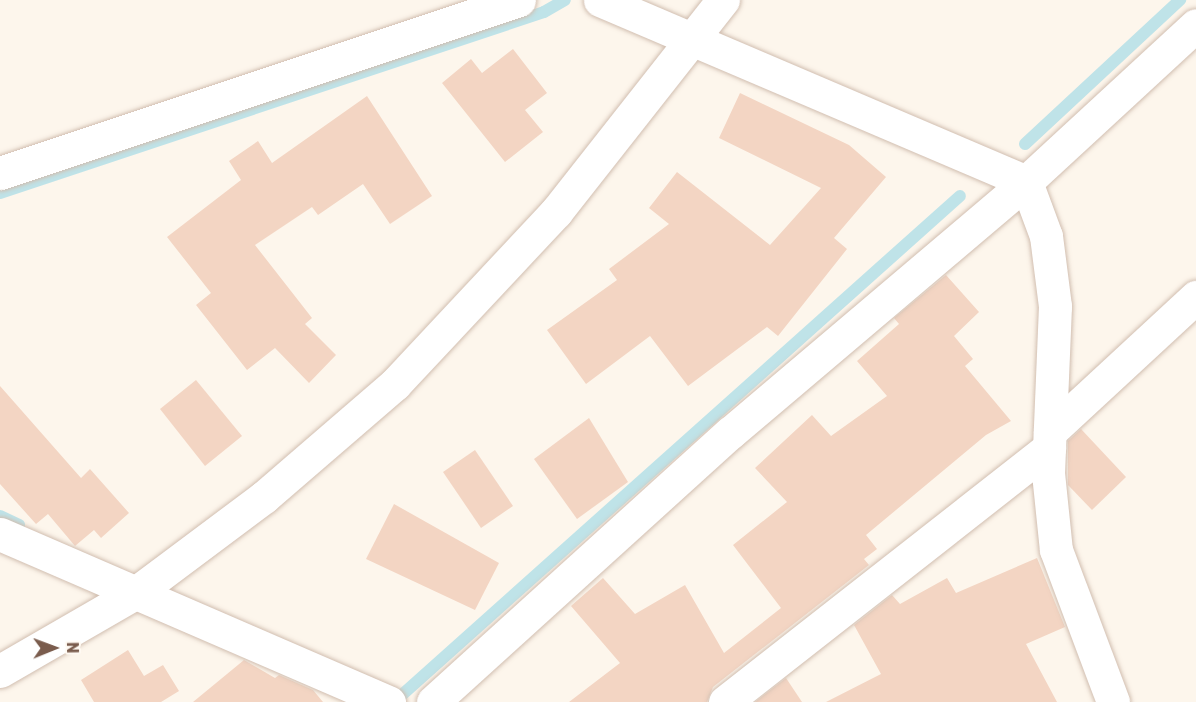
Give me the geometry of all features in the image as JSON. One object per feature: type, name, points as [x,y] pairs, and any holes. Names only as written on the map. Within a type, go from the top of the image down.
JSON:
[{"type":"street","points":[[0,173],[519,0]]},
{"type":"street","points":[[601,0],[692,41],[1026,182],[1046,236],[1055,306],[1050,440],[1056,550],[1113,702]]},
{"type":"street","points":[[0,671],[137,592],[264,497],[394,384],[556,212],[723,0]]},
{"type":"street","points":[[433,702],[730,433],[1026,182],[1196,25]]},
{"type":"street","points":[[725,702],[1050,440],[1196,297]]},
{"type":"street","points":[[0,534],[387,701]]},
{"type":"building","points":[[513,49],[547,93],[525,110],[543,132],[505,162],[442,83],[471,59],[482,73]]},
{"type":"building","points":[[740,93],[849,145],[886,177],[834,238],[847,249],[778,336],[767,327],[688,386],[650,336],[586,384],[547,330],[617,280],[609,269],[669,224],[649,208],[677,172],[770,245],[821,188],[719,138]]},
{"type":"building","points":[[367,96],[432,196],[390,224],[363,184],[318,215],[312,207],[255,245],[312,318],[305,324],[336,355],[309,383],[275,348],[247,370],[196,305],[211,293],[167,237],[241,180],[229,161],[258,141],[272,163]]},
{"type":"building","points":[[946,275],[979,312],[954,336],[973,359],[965,366],[1011,421],[986,435],[866,535],[877,549],[864,559],[869,565],[713,687],[707,702],[569,702],[620,663],[571,606],[603,578],[635,614],[685,585],[724,653],[781,608],[733,545],[787,502],[755,468],[812,415],[831,436],[887,396],[857,361],[899,324],[894,318]]},
{"type":"building","points":[[196,380],[242,436],[205,466],[160,409]]},
{"type":"building","points":[[0,386],[81,478],[90,469],[129,513],[101,538],[94,530],[75,546],[48,514],[36,524],[0,484]]},
{"type":"building","points":[[589,418],[628,482],[577,519],[534,459]]},
{"type":"building","points":[[1081,429],[1126,477],[1092,510],[1068,485],[1068,441]]},
{"type":"building","points":[[475,450],[513,506],[481,528],[443,472]]},
{"type":"building","points":[[394,504],[499,563],[475,610],[366,559]]},
{"type":"building","points":[[1037,558],[1065,627],[1026,644],[1057,702],[826,702],[881,674],[854,625],[892,595],[900,604],[947,578],[956,593]]},
{"type":"building","points":[[128,650],[144,676],[163,665],[179,691],[161,702],[94,702],[81,680]]},
{"type":"building","points":[[244,660],[275,678],[279,675],[313,690],[323,702],[193,702]]},
{"type":"building","points":[[786,678],[802,702],[755,702]]},
{"type":"waterway","points":[[0,193],[544,12],[565,0]]},
{"type":"waterway","points":[[1025,144],[1180,0]]},
{"type":"waterway","points":[[394,702],[960,196]]},
{"type":"waterway","points":[[0,516],[19,525]]}]
